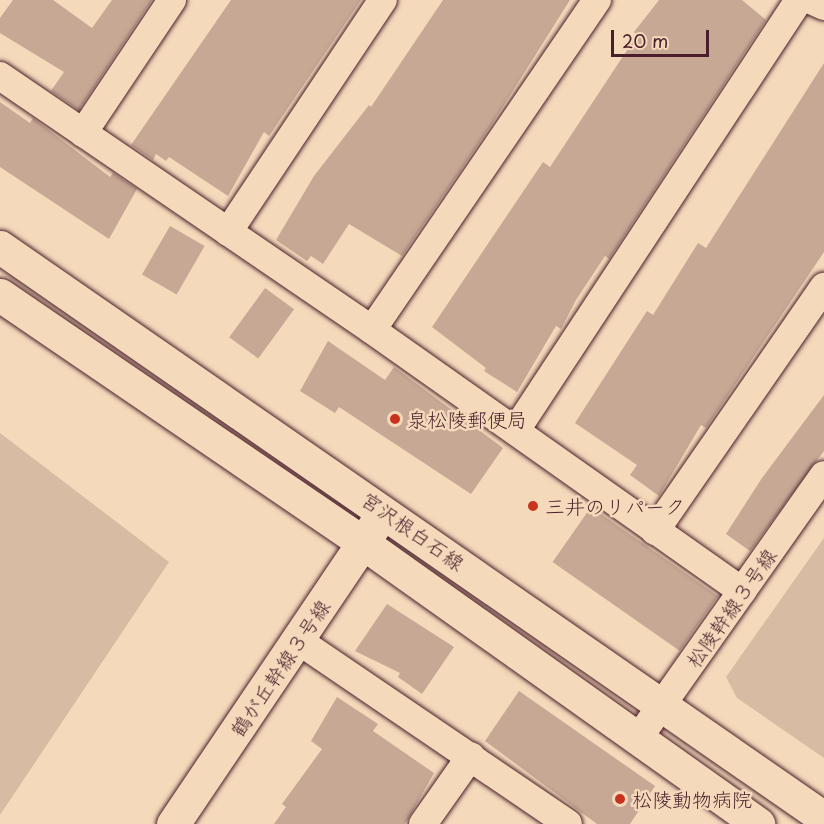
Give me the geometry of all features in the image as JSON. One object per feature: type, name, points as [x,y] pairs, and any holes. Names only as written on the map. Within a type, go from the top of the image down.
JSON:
[{"type":"street","points":[[83,132],[172,0]]},
{"type":"street","points":[[228,232],[383,0]]},
{"type":"street","points":[[372,330],[597,0]]},
{"type":"street","points":[[516,430],[799,0]]},
{"type":"street","points":[[811,0],[824,6]]},
{"type":"street","points":[[0,75],[516,430],[742,591]]},
{"type":"street","name":"宮沢根白石線","points":[[0,247],[384,510],[824,818]]},
{"type":"street","points":[[655,531],[824,287]]},
{"type":"street","points":[[0,295],[363,543],[758,824]]},
{"type":"street","name":"松陵幹線３号線","points":[[637,740],[824,475]]},
{"type":"street","name":"鶴が丘幹線３号線","points":[[173,824],[299,641],[384,510]]},
{"type":"street","points":[[299,641],[568,824]]},
{"type":"street","points":[[423,824],[471,756]]},
{"type":"shaded area","points":[[0,433],[169,562],[0,815]]},
{"type":"shaded area","points":[[824,538],[824,758],[737,698],[726,677]]},
{"type":"building","points":[[13,0],[53,0],[92,28],[112,0],[152,0],[79,110],[51,91],[64,72],[0,33],[0,18]]},
{"type":"building","points":[[231,0],[361,0],[269,136],[264,132],[228,196],[169,157],[166,161],[156,154],[153,160],[131,145]]},
{"type":"building","points":[[443,0],[570,0],[490,127],[402,256],[349,224],[323,264],[311,256],[307,261],[276,240],[314,176],[369,105],[371,107]]},
{"type":"building","points":[[659,0],[742,0],[766,20],[609,259],[605,256],[576,300],[561,329],[556,326],[517,392],[484,371],[486,368],[432,327],[543,162],[550,167],[637,35],[634,32]]},
{"type":"building","points":[[824,63],[824,252],[706,428],[701,425],[659,496],[630,475],[637,465],[575,423],[647,311],[653,315],[698,243],[706,248]]},
{"type":"building","points":[[0,102],[30,123],[33,118],[110,177],[113,173],[137,189],[109,239],[0,167]]},
{"type":"building","points":[[170,226],[205,246],[177,294],[142,274]]},
{"type":"building","points":[[265,288],[294,309],[258,359],[229,337]]},
{"type":"building","points":[[328,341],[385,380],[394,367],[503,448],[471,494],[339,407],[335,413],[300,391]]},
{"type":"building","points":[[824,395],[824,451],[750,551],[726,534],[762,478]]},
{"type":"building","points":[[591,507],[718,596],[680,651],[553,562]]},
{"type":"building","points":[[387,604],[454,647],[422,694],[398,677],[400,673],[355,651]]},
{"type":"building","points":[[519,691],[655,786],[630,824],[597,824],[485,741]]},
{"type":"building","points":[[337,697],[378,724],[373,731],[434,773],[405,824],[274,824],[286,807],[282,804],[322,749],[311,741]]},
{"type":"place","name":"泉松陵郵便局","points":[[395,419]]},
{"type":"place","name":"三井のリパーク","points":[[533,506]]},
{"type":"place","name":"松陵動物病院","points":[[620,799]]}]
